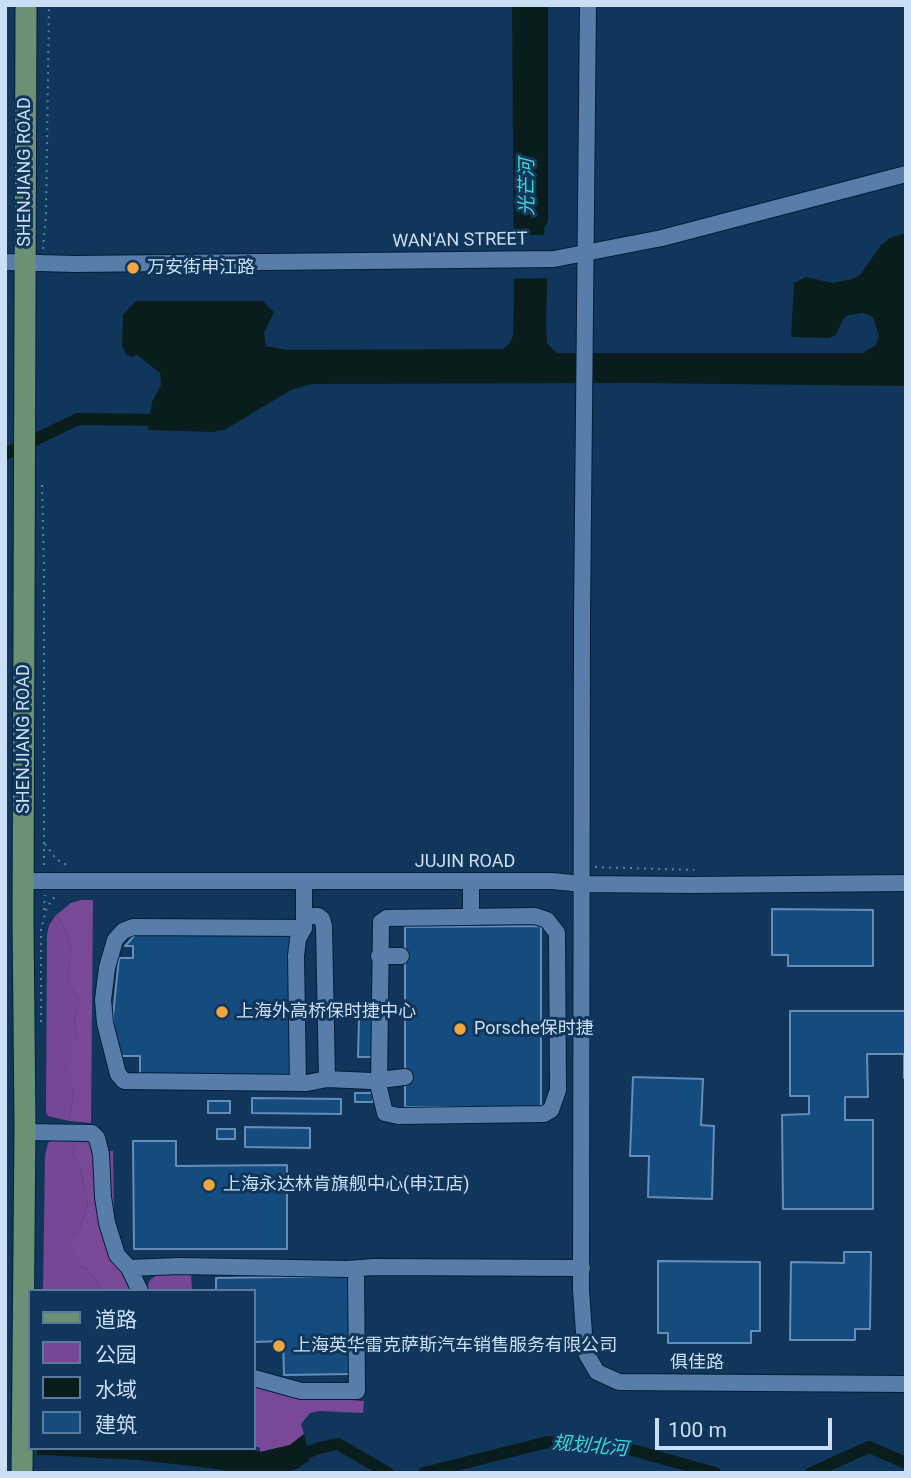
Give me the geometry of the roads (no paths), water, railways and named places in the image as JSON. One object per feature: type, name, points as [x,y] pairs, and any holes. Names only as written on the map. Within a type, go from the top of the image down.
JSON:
[{"type":"main road","name":"SHENJIANG ROAD","points":[[22,1473],[25,1132],[23,881],[33,479],[24,416],[26,5]]},
{"type":"street","name":"俱佳路","points":[[588,5],[582,614],[582,1268],[583,1331],[587,1355],[597,1371],[620,1382],[906,1384]]},
{"type":"street","name":"WAN'AN STREET","points":[[24,262],[554,259],[662,238],[906,174]]},
{"type":"street","name":"JUJIN ROAD","points":[[23,881],[906,883]]},
{"type":"street","points":[[298,1083],[296,957],[304,922],[304,881]]},
{"type":"street","points":[[471,888],[471,917]]},
{"type":"street","points":[[327,1079],[323,919],[318,916],[304,922],[133,927],[123,931],[115,940],[107,968],[103,1000],[105,1023],[118,1074],[124,1081],[298,1083],[327,1079],[371,1081],[405,1077]]},
{"type":"street","points":[[535,916],[547,920],[557,933],[551,1076],[556,1100],[551,1110],[544,1114],[412,1116],[385,1113],[380,1099],[379,1079],[379,957],[379,925],[387,918],[535,916]]},
{"type":"street","points":[[379,957],[401,956]]},
{"type":"street","points":[[551,1076],[583,1077]]},
{"type":"street","points":[[25,1132],[92,1133],[97,1138],[101,1154],[107,1223],[117,1255],[129,1268],[139,1289]]},
{"type":"street","points":[[129,1268],[582,1268]]},
{"type":"street","points":[[256,1379],[301,1391],[357,1391],[356,1269]]},
{"type":"water","name":"光芒河","points":[[512,5],[548,5],[548,218],[544,227],[547,343],[552,349],[558,353],[863,353],[876,345],[879,336],[873,317],[864,313],[848,315],[843,319],[836,335],[829,338],[791,337],[794,283],[806,277],[833,283],[852,279],[860,275],[881,245],[890,238],[906,233],[906,386],[311,384],[291,390],[226,429],[213,432],[148,430],[152,402],[161,385],[160,373],[136,354],[133,358],[127,355],[122,346],[123,315],[136,301],[263,301],[274,312],[264,333],[266,346],[286,350],[503,349],[509,344],[513,336],[514,292]]},
{"type":"water","points":[[5,1432],[28,1447],[28,1450],[260,1452],[290,1445],[304,1434],[310,1460],[297,1469],[282,1473],[234,1473],[138,1460],[44,1455],[5,1456]]},
{"type":"waterway","points":[[5,454],[78,419],[165,420]]},
{"type":"waterway","name":"规划北河","points":[[424,1473],[548,1442],[625,1448],[715,1473]]},
{"type":"waterway","name":"规划北河","points":[[293,1458],[338,1444],[388,1473]]},
{"type":"waterway","name":"规划北河","points":[[811,1473],[869,1447],[906,1463]]},
{"type":"place","name":"万安街申江路","points":[[133,268]]},
{"type":"place","name":"上海外高桥保时捷中心","points":[[222,1012]]},
{"type":"place","name":"Porsche保时捷","points":[[460,1029]]},
{"type":"place","name":"上海永达林肯旗舰中心(申江店)","points":[[209,1185]]},
{"type":"place","name":"上海英华雷克萨斯汽车销售服务有限公司","points":[[279,1346]]}]
